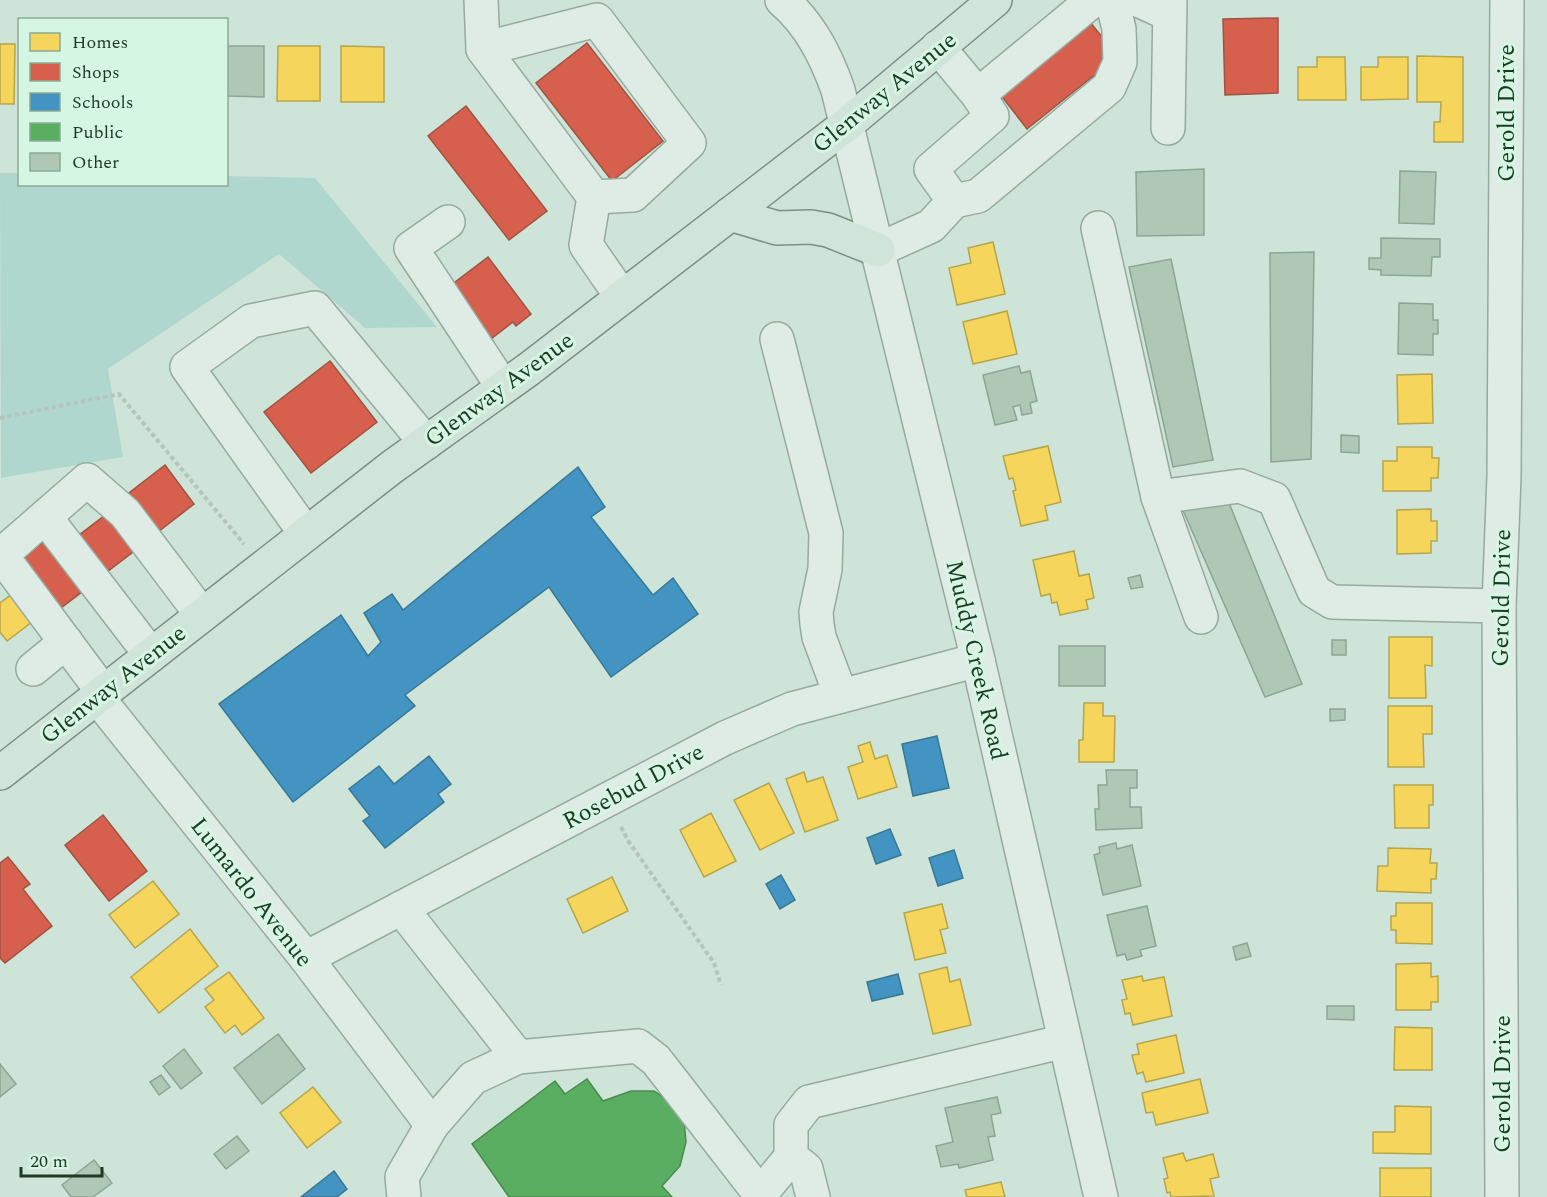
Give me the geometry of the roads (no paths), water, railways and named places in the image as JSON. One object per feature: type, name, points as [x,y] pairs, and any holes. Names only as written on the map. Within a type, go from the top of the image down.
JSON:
[{"type":"main road","name":"Glenway Avenue","points":[[0,773],[306,534],[622,297],[846,125],[995,0]]},
{"type":"main road","points":[[730,214],[777,228],[811,227],[828,230],[878,250]]},
{"type":"street","points":[[481,0],[483,49],[594,197],[586,245],[622,297]]},
{"type":"street","name":"Muddy Creek Road","points":[[782,0],[808,26],[830,67],[838,90],[978,660],[1101,1197]]},
{"type":"street","points":[[978,95],[1093,0]]},
{"type":"street","points":[[878,250],[931,226],[954,201],[978,196],[1108,87],[1120,62],[1119,29],[1112,0]]},
{"type":"street","points":[[1138,0],[1170,7],[1168,128]]},
{"type":"street","name":"Gerold Drive","points":[[1502,1197],[1499,606],[1504,476],[1507,0]]},
{"type":"street","points":[[483,49],[597,20],[689,143],[633,195],[594,197]]},
{"type":"street","points":[[938,47],[978,95],[992,116],[931,169],[954,201]]},
{"type":"street","points":[[448,222],[411,248],[503,387]]},
{"type":"street","points":[[1098,228],[1158,497],[1201,617]]},
{"type":"street","points":[[306,534],[187,367],[251,321],[315,308],[426,443]]},
{"type":"street","points":[[777,339],[826,533],[825,569],[816,612],[817,624],[819,637],[841,696]]},
{"type":"street","points":[[1,556],[87,480],[125,513],[202,615]]},
{"type":"street","points":[[1158,497],[1240,486],[1274,499],[1314,591],[1332,602],[1499,606]]},
{"type":"street","points":[[45,517],[151,655]]},
{"type":"street","name":"Lumardo Avenue","points":[[1,556],[66,642],[100,694],[306,958],[432,1125]]},
{"type":"street","points":[[33,669],[66,642]]},
{"type":"street","name":"Rosebud Drive","points":[[306,958],[725,738],[792,709],[978,660]]},
{"type":"street","points":[[401,908],[518,1057]]},
{"type":"street","points":[[404,1197],[402,1177],[432,1125],[473,1078],[518,1057],[638,1046],[656,1060],[759,1196],[791,1157],[791,1125],[809,1102],[1065,1041]]},
{"type":"street","points":[[791,1157],[806,1169],[813,1197]]}]
